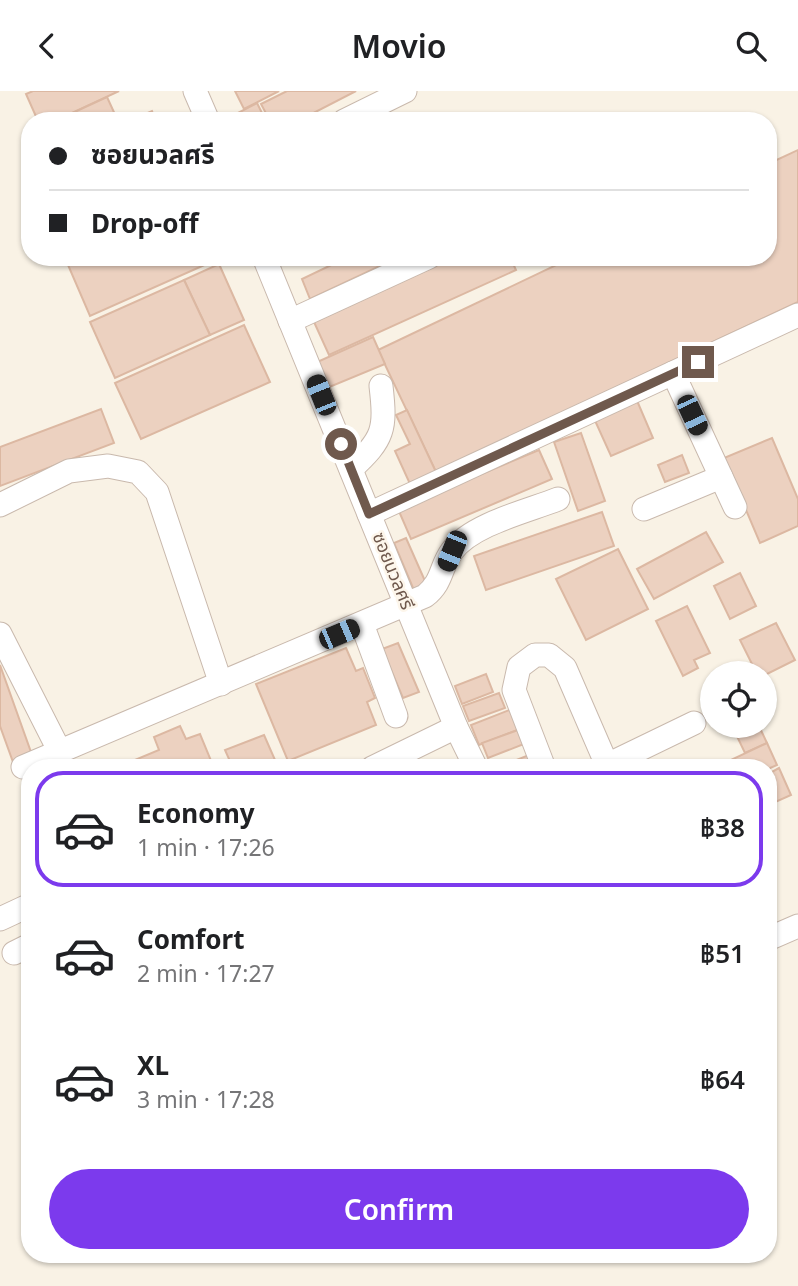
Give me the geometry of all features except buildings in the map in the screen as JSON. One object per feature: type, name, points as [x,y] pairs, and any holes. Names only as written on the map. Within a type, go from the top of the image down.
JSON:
[{"type":"street","points":[[195,91],[204,112]]},
{"type":"street","points":[[362,112],[405,91]]},
{"type":"street","name":"ซอยนวลศรี","points":[[268,266],[456,727],[472,759]]},
{"type":"street","points":[[290,321],[409,266]]},
{"type":"street","points":[[369,514],[798,316]]},
{"type":"street","points":[[673,373],[734,507]]},
{"type":"street","points":[[351,469],[372,450],[380,435],[385,417],[381,386]]},
{"type":"street","points":[[0,505],[69,471],[108,466],[138,472],[157,492],[220,684]]},
{"type":"street","points":[[644,509],[721,477]]},
{"type":"street","points":[[43,759],[425,596],[436,587],[452,551],[472,532],[558,499]]},
{"type":"street","points":[[362,624],[396,716]]},
{"type":"street","points":[[0,634],[60,752]]},
{"type":"street","points":[[541,759],[514,690],[519,667],[535,655],[549,655],[565,668],[601,759]]},
{"type":"street","points":[[620,759],[694,723]]},
{"type":"street","points":[[390,759],[456,727]]},
{"type":"street","points":[[0,919],[21,909]]},
{"type":"street","points":[[777,935],[798,926]]},
{"type":"route","points":[[341,444],[369,514],[698,362]]}]
